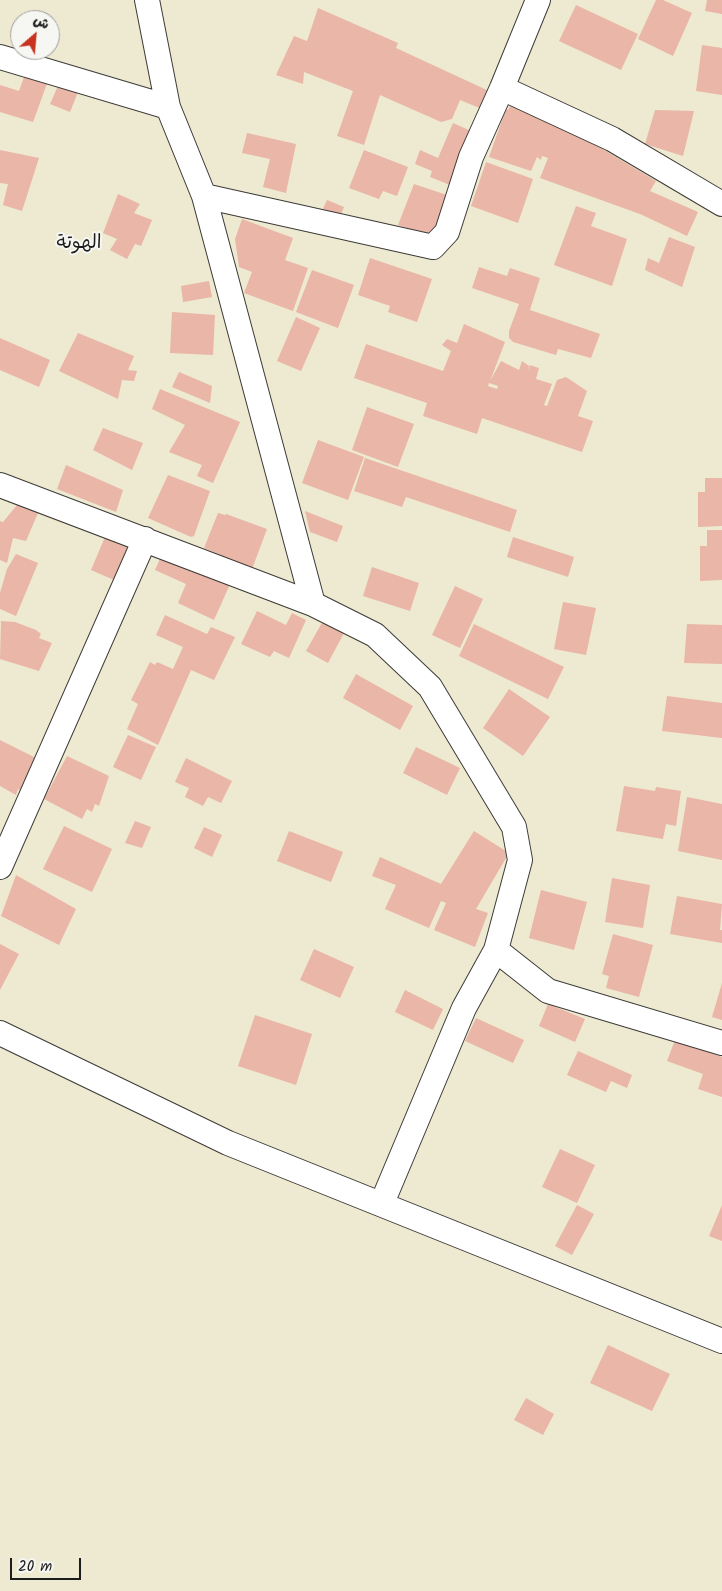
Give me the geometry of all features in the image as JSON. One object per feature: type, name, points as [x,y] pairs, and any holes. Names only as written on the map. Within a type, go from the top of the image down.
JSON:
[{"type":"street","points":[[147,0],[168,107],[204,196],[313,604]]},
{"type":"street","points":[[204,196],[432,247],[447,232],[471,157],[538,0]]},
{"type":"street","points":[[0,57],[168,107]]},
{"type":"street","points":[[502,88],[612,139],[722,204]]},
{"type":"street","points":[[0,485],[145,538],[313,604],[375,634],[430,687],[514,827],[520,860],[496,950],[464,1008],[382,1204]]},
{"type":"street","points":[[0,868],[145,538]]},
{"type":"street","points":[[496,950],[548,992],[722,1044]]},
{"type":"street","points":[[0,1033],[228,1143],[722,1341]]},
{"type":"building","points":[[656,0],[663,0],[692,13],[673,56],[638,39]]},
{"type":"building","points":[[707,0],[722,0],[722,14],[705,11]]},
{"type":"building","points":[[576,5],[638,34],[621,70],[559,41]]},
{"type":"building","points":[[318,8],[398,43],[396,48],[489,91],[482,109],[460,100],[452,119],[441,122],[380,95],[364,145],[337,136],[353,91],[304,72],[303,84],[276,75],[294,36],[307,41]]},
{"type":"building","points":[[702,45],[722,48],[722,95],[696,91]]},
{"type":"building","points":[[27,69],[49,78],[33,122],[0,112],[0,85],[19,91]]},
{"type":"building","points":[[61,79],[80,87],[70,112],[50,104]]},
{"type":"building","points":[[511,103],[554,120],[656,181],[650,191],[698,212],[687,236],[640,214],[540,178],[548,158],[542,156],[541,160],[537,157],[531,171],[489,157],[506,109],[508,110]]},
{"type":"building","points":[[655,110],[694,111],[683,156],[645,144]]},
{"type":"building","points":[[453,123],[471,131],[450,185],[430,177],[432,171],[415,164],[420,150],[438,158]]},
{"type":"building","points":[[247,133],[296,144],[286,193],[263,187],[270,159],[242,153]]},
{"type":"building","points":[[0,150],[39,158],[22,211],[3,205],[8,184],[0,183]]},
{"type":"building","points":[[364,150],[408,167],[397,196],[383,191],[379,199],[349,188]]},
{"type":"building","points":[[486,162],[533,179],[518,223],[471,206]]},
{"type":"building","points":[[414,184],[450,196],[436,230],[424,235],[398,225]]},
{"type":"building","points":[[118,194],[140,204],[134,213],[152,220],[141,246],[135,244],[127,259],[110,250],[117,239],[103,233]]},
{"type":"building","points":[[327,200],[344,207],[339,219],[322,211]]},
{"type":"building","points":[[576,206],[596,213],[591,226],[627,239],[612,286],[554,265]]},
{"type":"building","points":[[242,219],[293,238],[285,260],[308,268],[293,311],[244,293],[252,272],[239,267],[235,239]]},
{"type":"building","points":[[669,237],[695,247],[682,287],[645,270],[648,258],[659,263]]},
{"type":"building","points":[[370,258],[432,279],[417,322],[388,312],[390,306],[358,295]]},
{"type":"building","points":[[479,267],[507,276],[510,268],[540,278],[530,310],[600,334],[591,358],[558,349],[556,355],[513,342],[509,338],[509,331],[519,304],[472,288]]},
{"type":"building","points":[[312,270],[354,285],[338,328],[296,312]]},
{"type":"building","points":[[209,281],[212,297],[183,302],[181,286]]},
{"type":"building","points":[[172,312],[215,315],[213,355],[170,353]]},
{"type":"building","points":[[296,317],[320,328],[301,371],[277,361]]},
{"type":"building","points":[[464,324],[505,342],[490,381],[501,361],[519,370],[522,361],[529,366],[528,371],[530,365],[539,368],[536,379],[552,384],[544,405],[547,406],[557,380],[566,377],[587,391],[578,416],[593,421],[582,452],[482,418],[477,434],[423,416],[427,403],[354,378],[366,344],[443,371],[451,351],[442,345],[447,339],[457,343]],"holes":[[[489,383],[498,386],[497,389],[488,386]]]},
{"type":"building","points":[[78,333],[134,356],[128,370],[137,371],[134,381],[122,380],[118,399],[59,371]]},
{"type":"building","points":[[0,338],[50,360],[39,387],[0,370]]},
{"type":"building","points":[[179,372],[212,386],[210,403],[172,387]]},
{"type":"building","points":[[160,389],[240,422],[213,483],[197,476],[202,465],[169,452],[185,425],[152,409]]},
{"type":"building","points":[[367,407],[414,424],[398,467],[352,450]]},
{"type":"building","points":[[103,428],[143,443],[132,470],[93,450]]},
{"type":"building","points":[[318,440],[364,457],[348,500],[302,483]]},
{"type":"building","points":[[365,458],[517,510],[510,532],[406,497],[402,507],[354,491]]},
{"type":"building","points":[[66,465],[123,490],[116,512],[57,489]]},
{"type":"building","points":[[168,475],[210,491],[194,536],[191,537],[148,518]]},
{"type":"building","points":[[705,478],[722,478],[722,526],[698,527],[698,492],[705,492]]},
{"type":"building","points":[[17,505],[38,513],[26,541],[13,538],[7,563],[0,560],[0,521],[3,522]]},
{"type":"building","points":[[305,511],[343,526],[337,542],[310,532]]},
{"type":"building","points":[[218,513],[226,514],[267,529],[252,569],[204,548]]},
{"type":"building","points":[[707,530],[722,530],[722,580],[700,581],[700,546],[707,546]]},
{"type":"building","points":[[105,537],[128,546],[114,580],[91,570]]},
{"type":"building","points":[[513,537],[574,557],[568,577],[507,557]]},
{"type":"building","points":[[164,550],[231,582],[214,620],[178,603],[186,584],[155,570]]},
{"type":"building","points":[[16,554],[38,563],[16,616],[0,609],[0,593],[7,569]]},
{"type":"building","points":[[372,567],[419,583],[410,611],[363,596]]},
{"type":"building","points":[[455,586],[483,599],[460,648],[432,635]]},
{"type":"building","points":[[563,602],[596,608],[586,655],[554,649]]},
{"type":"building","points":[[257,611],[286,625],[292,613],[306,620],[289,658],[274,651],[270,657],[241,644]]},
{"type":"building","points":[[165,615],[207,634],[211,627],[235,637],[214,680],[191,670],[158,745],[127,729],[138,704],[131,700],[150,662],[155,665],[157,662],[173,669],[183,647],[156,635]]},
{"type":"building","points":[[1,621],[15,622],[36,630],[41,634],[39,638],[52,643],[39,671],[0,659]]},
{"type":"building","points":[[323,621],[344,633],[328,663],[306,651]]},
{"type":"building","points":[[474,624],[564,667],[548,699],[459,656]]},
{"type":"building","points":[[687,624],[722,625],[722,664],[684,663]]},
{"type":"building","points":[[356,674],[413,706],[400,730],[343,698]]},
{"type":"building","points":[[509,689],[550,717],[523,756],[483,728]]},
{"type":"building","points":[[667,696],[722,703],[722,738],[662,731]]},
{"type":"building","points":[[128,735],[156,747],[141,780],[113,767]]},
{"type":"building","points":[[0,740],[38,759],[21,791],[18,789],[16,795],[0,786]]},
{"type":"building","points":[[416,747],[460,768],[447,795],[403,773]]},
{"type":"building","points":[[67,756],[109,776],[99,806],[95,804],[92,812],[87,809],[82,819],[44,799]]},
{"type":"building","points":[[186,758],[232,781],[221,803],[208,797],[203,806],[185,797],[189,788],[175,782]]},
{"type":"building","points":[[624,786],[655,791],[656,787],[681,791],[676,826],[666,824],[663,839],[616,831]]},
{"type":"building","points":[[687,797],[722,804],[722,860],[678,851]]},
{"type":"building","points":[[135,821],[151,827],[142,848],[125,843]]},
{"type":"building","points":[[64,826],[112,849],[92,892],[43,869]]},
{"type":"building","points":[[204,827],[222,835],[212,857],[194,848]]},
{"type":"building","points":[[289,831],[343,852],[331,882],[277,861]]},
{"type":"building","points":[[474,831],[509,853],[476,909],[488,913],[475,947],[434,930],[446,903],[441,901],[429,928],[385,909],[396,885],[372,876],[380,857],[441,884]]},
{"type":"building","points":[[16,875],[76,909],[59,945],[1,916]]},
{"type":"building","points":[[612,878],[650,885],[643,928],[605,922]]},
{"type":"building","points":[[541,890],[587,902],[574,950],[529,938]]},
{"type":"building","points":[[677,896],[722,904],[720,930],[722,930],[722,943],[670,934]]},
{"type":"building","points":[[613,934],[653,945],[639,997],[606,988],[609,976],[602,974]]},
{"type":"building","points":[[0,944],[19,954],[0,990]]},
{"type":"building","points":[[314,949],[354,967],[340,998],[300,980]]},
{"type":"building","points":[[722,983],[722,1020],[712,1017]]},
{"type":"building","points":[[405,990],[443,1009],[433,1030],[395,1012]]},
{"type":"building","points":[[548,1004],[585,1019],[575,1042],[539,1026]]},
{"type":"building","points":[[255,1015],[312,1034],[296,1085],[238,1066]]},
{"type":"building","points":[[476,1018],[524,1040],[513,1063],[465,1041]]},
{"type":"building","points":[[675,1040],[722,1057],[722,1097],[698,1089],[703,1074],[667,1061]]},
{"type":"building","points":[[578,1051],[632,1075],[627,1088],[611,1081],[606,1092],[567,1075]]},
{"type":"building","points":[[560,1149],[595,1165],[577,1203],[542,1187]]},
{"type":"building","points":[[577,1205],[594,1214],[572,1255],[555,1246]]},
{"type":"building","points":[[722,1205],[722,1241],[709,1236]]},
{"type":"building","points":[[608,1345],[670,1374],[652,1411],[590,1383]]},
{"type":"building","points":[[526,1398],[554,1414],[543,1435],[514,1420]]},
{"type":"district","name":"الهوتة","points":[[79,245]]}]
